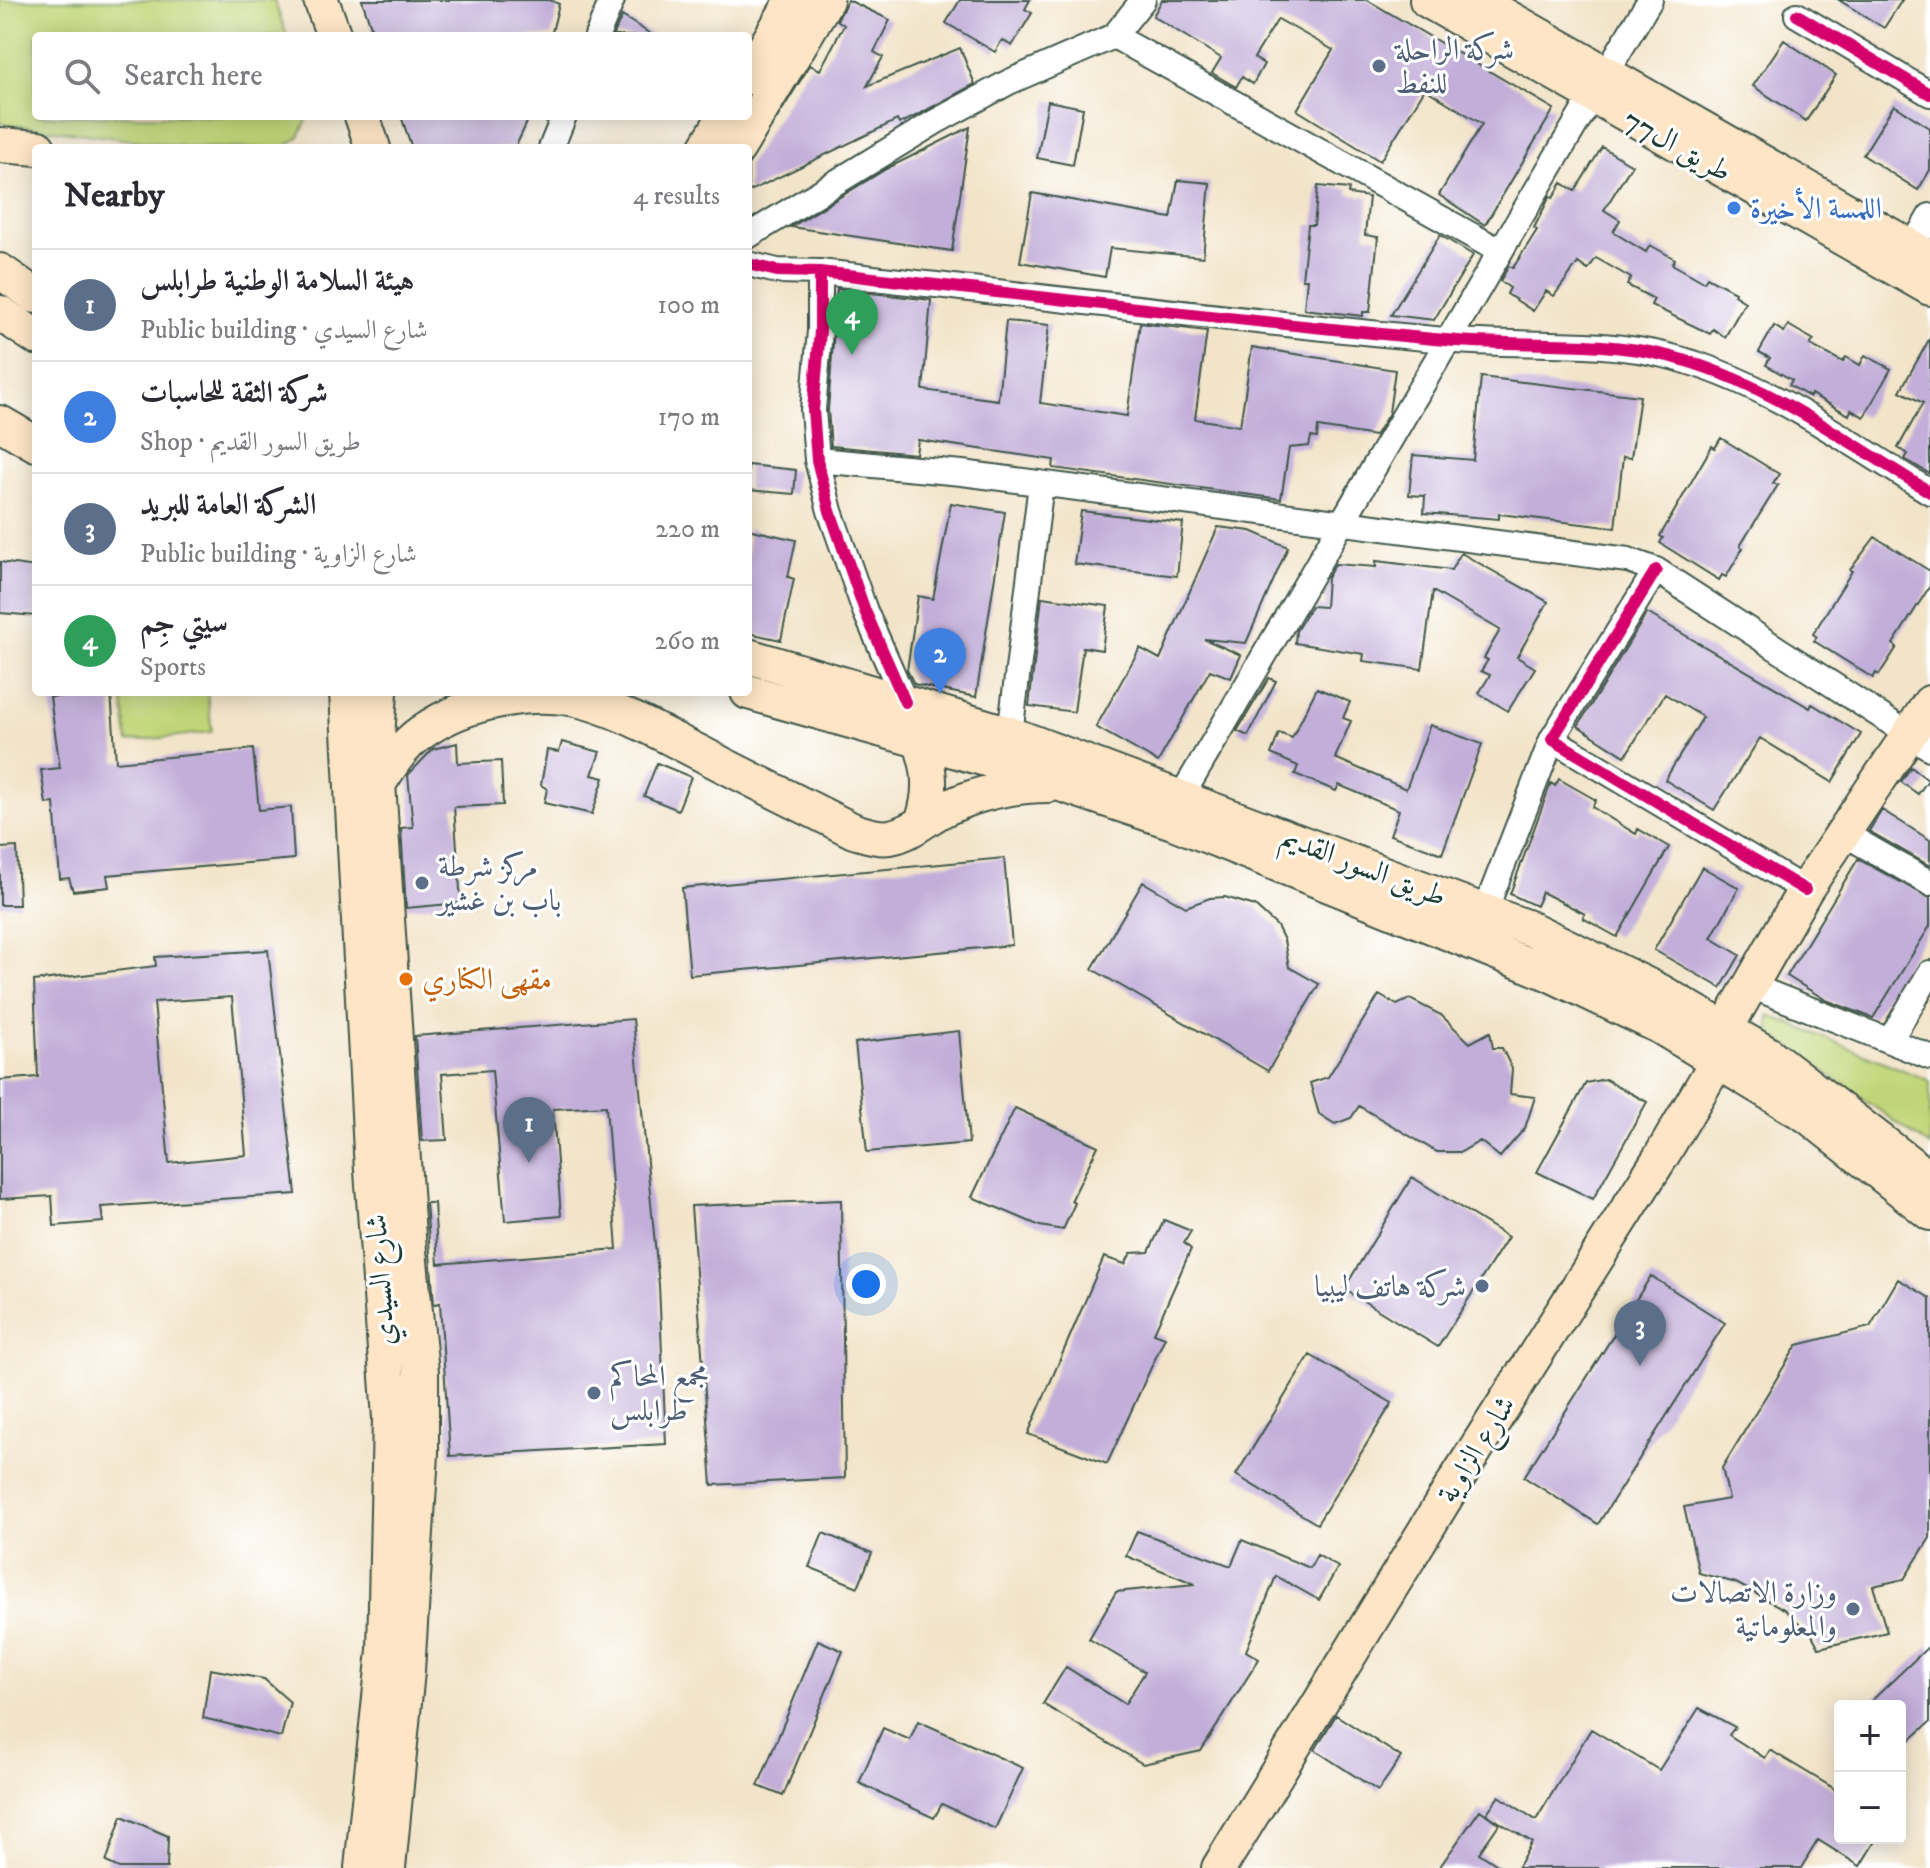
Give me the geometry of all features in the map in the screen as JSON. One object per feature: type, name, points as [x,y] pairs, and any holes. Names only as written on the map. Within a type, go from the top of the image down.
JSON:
[{"type":"main road","points":[[321,0],[333,32]]},
{"type":"main road","points":[[752,70],[793,0]]},
{"type":"main road","points":[[740,144],[826,0]]},
{"type":"main road","name":"طريق ال77","points":[[1427,0],[1598,86],[1930,288]]},
{"type":"main road","points":[[1477,0],[1598,86],[1921,252]]},
{"type":"main road","points":[[363,120],[372,144]]},
{"type":"main road","points":[[708,144],[723,120]]},
{"type":"main road","points":[[0,271],[32,293]]},
{"type":"main road","points":[[0,313],[32,334]]},
{"type":"main road","points":[[0,423],[32,442]]},
{"type":"main road","name":"طريق السور القديم","points":[[752,657],[1010,734],[1548,973],[1659,1026],[1722,1044],[1810,1083],[1930,1179]]},
{"type":"main road","name":"طريق السور القديم","points":[[752,693],[1062,784],[1177,810],[1485,911],[1587,955],[1722,1044],[1930,1213]]},
{"type":"main road","name":"شارع السيدي","points":[[343,696],[388,1168],[421,1372],[421,1454],[407,1671],[388,1868]]},
{"type":"main road","name":"شارع السيدي","points":[[362,1868],[385,1650],[389,1513],[388,1168],[377,768],[380,696]]},
{"type":"main road","points":[[377,768],[423,731],[467,709],[481,698],[563,697],[590,702],[634,720],[854,831],[878,837],[899,835],[923,820],[990,792],[1062,784]]},
{"type":"main road","points":[[905,702],[931,780],[923,820]]},
{"type":"main road","name":"شارع الزاوية","points":[[1219,1868],[1722,1044],[1805,890],[1843,833],[1918,741],[1930,703]]},
{"type":"street","points":[[599,32],[612,0]]},
{"type":"street","points":[[752,234],[935,122],[1009,82],[1114,36],[1143,0]]},
{"type":"street","points":[[1177,810],[1498,250],[1650,0]]},
{"type":"street","points":[[1797,15],[1930,94]]},
{"type":"street","points":[[1114,36],[1498,250]]},
{"type":"street","points":[[553,144],[562,120]]},
{"type":"street","points":[[1921,252],[1930,216]]},
{"type":"street","points":[[752,265],[777,271],[820,272],[1448,341],[1667,355],[1718,373],[1799,413],[1930,492]]},
{"type":"street","points":[[820,272],[813,410],[817,460],[830,511],[865,611],[905,702]]},
{"type":"street","points":[[817,460],[1041,484],[1342,525],[1588,552],[1656,570],[1918,741]]},
{"type":"street","points":[[1010,734],[1041,484]]},
{"type":"street","points":[[1485,911],[1552,739],[1656,570]]},
{"type":"street","points":[[1552,739],[1805,890]]},
{"type":"street","points":[[1843,833],[1930,883]]},
{"type":"street","points":[[1890,1040],[1930,973]]},
{"type":"street","points":[[1751,986],[1930,1057]]},
{"type":"green space","points":[[0,0],[274,0],[286,32],[32,32],[32,120],[307,120],[298,138],[288,144],[163,144],[0,123]]},
{"type":"green space","points":[[122,696],[208,696],[212,732],[128,742]]},
{"type":"green space","points":[[1769,1015],[1930,1081],[1930,1146],[1770,1033]]},
{"type":"building","points":[[362,0],[550,0],[559,4],[552,32],[373,32]]},
{"type":"building","points":[[848,0],[890,20],[874,52],[883,57],[867,86],[960,48],[975,84],[912,118],[899,124],[897,120],[752,190],[752,159],[810,65],[820,70],[844,25],[837,20]]},
{"type":"building","points":[[960,0],[1030,0],[1025,9],[1032,13],[1012,46],[1002,40],[995,52],[946,23]]},
{"type":"building","points":[[1162,0],[1367,0],[1554,109],[1485,225],[1439,195],[1482,124],[1425,89],[1380,161],[1297,110],[1333,50],[1278,19],[1254,58],[1264,64],[1253,84],[1242,77],[1236,87],[1212,73],[1221,58],[1153,16]]},
{"type":"building","points":[[1839,0],[1902,0],[1884,28]]},
{"type":"building","points":[[622,16],[648,32],[615,32]]},
{"type":"building","points":[[1784,40],[1836,75],[1806,121],[1753,86]]},
{"type":"building","points":[[1048,101],[1083,108],[1073,165],[1037,158]]},
{"type":"building","points":[[1894,105],[1930,128],[1930,170],[1918,190],[1863,155]]},
{"type":"building","points":[[402,120],[528,120],[517,144],[411,144]]},
{"type":"building","points":[[970,127],[952,251],[791,227],[886,169]]},
{"type":"building","points":[[1602,147],[1632,165],[1604,210],[1620,220],[1613,232],[1646,252],[1650,245],[1675,259],[1672,264],[1704,282],[1707,277],[1735,292],[1734,295],[1745,302],[1725,337],[1713,329],[1710,334],[1651,305],[1654,299],[1627,285],[1631,278],[1596,258],[1588,270],[1578,263],[1554,296],[1546,291],[1533,311],[1507,294],[1510,288],[1500,281],[1509,266],[1513,268],[1537,230],[1534,228],[1550,196],[1553,198],[1562,183],[1575,191]]},
{"type":"building","points":[[1178,180],[1210,183],[1203,257],[1110,248],[1105,277],[1020,262],[1032,193],[1171,218]]},
{"type":"building","points":[[1318,186],[1349,189],[1348,194],[1369,197],[1365,235],[1378,237],[1370,312],[1363,312],[1363,316],[1304,309],[1307,279],[1302,279],[1308,225],[1314,225]]},
{"type":"building","points":[[1440,235],[1473,255],[1434,320],[1391,315]]},
{"type":"building","points":[[837,289],[931,300],[923,390],[998,400],[1006,321],[1049,325],[1040,403],[1127,416],[1140,323],[1207,331],[1195,419],[1240,426],[1252,347],[1395,370],[1389,413],[1375,436],[1318,427],[1317,438],[1311,437],[1309,446],[1289,448],[1281,499],[1053,468],[1054,460],[918,440],[916,454],[831,446],[828,410]]},
{"type":"building","points":[[1788,325],[1814,340],[1810,345],[1843,362],[1846,357],[1860,365],[1865,355],[1891,369],[1864,417],[1851,410],[1849,415],[1811,394],[1810,397],[1789,385],[1792,380],[1766,365],[1770,358],[1759,352],[1774,326],[1784,332]]},
{"type":"building","points":[[1930,338],[1930,474],[1905,459],[1908,454],[1898,448],[1923,403],[1900,391]]},
{"type":"building","points":[[1481,377],[1640,396],[1631,458],[1623,457],[1615,528],[1499,514],[1499,519],[1424,513],[1425,496],[1409,495],[1413,455],[1473,460]]},
{"type":"building","points":[[1721,438],[1779,474],[1773,483],[1778,485],[1740,546],[1743,548],[1726,577],[1722,575],[1719,580],[1660,543],[1663,538],[1660,536],[1712,446],[1715,448]]},
{"type":"building","points":[[752,465],[796,470],[794,494],[752,490]]},
{"type":"building","points":[[951,503],[1005,512],[976,697],[914,684],[907,670],[918,596],[933,599]]},
{"type":"building","points":[[1081,511],[1183,523],[1177,576],[1074,564]]},
{"type":"building","points":[[1218,527],[1251,531],[1288,547],[1246,643],[1204,639],[1241,655],[1231,678],[1210,670],[1158,762],[1096,727],[1140,648],[1160,659]]},
{"type":"building","points":[[752,530],[796,540],[788,577],[794,579],[781,640],[752,634]]},
{"type":"building","points":[[1875,537],[1930,571],[1930,586],[1893,644],[1897,647],[1879,675],[1876,673],[1873,678],[1814,641],[1817,637],[1813,634],[1850,570]]},
{"type":"building","points":[[1461,553],[1548,602],[1517,657],[1535,668],[1508,711],[1479,693],[1490,675],[1481,671],[1488,660],[1484,658],[1500,630],[1433,591],[1422,669],[1363,661],[1364,654],[1295,643],[1296,631],[1311,606],[1325,607],[1327,578],[1335,564],[1376,567],[1376,561],[1451,570]]},
{"type":"building","points":[[0,562],[32,566],[32,616],[0,613]]},
{"type":"building","points":[[1042,597],[1108,606],[1102,650],[1083,647],[1074,712],[1029,706]]},
{"type":"building","points":[[1647,613],[1810,708],[1812,704],[1861,734],[1832,782],[1760,738],[1714,810],[1665,780],[1703,717],[1665,694],[1625,756],[1578,726]]},
{"type":"building","points":[[1269,678],[1276,681],[1248,736],[1237,731]]},
{"type":"building","points":[[1317,688],[1350,702],[1343,718],[1351,721],[1335,758],[1406,789],[1430,725],[1482,744],[1442,854],[1390,835],[1399,810],[1339,785],[1336,791],[1295,774],[1298,766],[1271,754],[1279,733],[1292,738]]},
{"type":"building","points":[[111,696],[116,762],[253,749],[259,810],[291,807],[294,859],[107,875],[109,887],[73,891],[69,878],[60,879],[54,803],[46,804],[41,770],[60,768],[50,697]]},
{"type":"building","points":[[562,742],[600,752],[592,775],[604,778],[592,814],[544,803],[547,789],[541,785],[547,750],[559,752]]},
{"type":"building","points":[[457,743],[458,763],[501,761],[503,805],[454,807],[461,903],[406,908],[401,828],[413,827],[408,775],[433,749]]},
{"type":"building","points":[[657,763],[691,777],[678,810],[644,796]]},
{"type":"building","points":[[1911,767],[1928,780],[1918,794],[1901,782]]},
{"type":"building","points":[[1559,779],[1596,800],[1592,807],[1636,834],[1638,829],[1669,847],[1617,937],[1583,918],[1585,914],[1542,892],[1536,906],[1510,894],[1551,783],[1555,786]]},
{"type":"building","points":[[1882,810],[1930,840],[1930,866],[1869,831]]},
{"type":"building","points":[[17,847],[19,905],[0,905],[0,848]]},
{"type":"building","points":[[1004,858],[1012,945],[690,975],[682,888]]},
{"type":"building","points":[[1858,859],[1930,898],[1930,926],[1873,1018],[1826,1000],[1787,976]]},
{"type":"building","points":[[1702,867],[1739,888],[1711,938],[1740,955],[1721,988],[1654,950]]},
{"type":"building","points":[[1143,882],[1186,907],[1210,898],[1225,897],[1255,906],[1277,926],[1284,940],[1289,967],[1319,984],[1268,1071],[1092,969]]},
{"type":"building","points":[[268,950],[296,1194],[101,1207],[103,1222],[54,1226],[52,1196],[0,1199],[0,1080],[38,1077],[34,981],[156,966],[155,957]],"holes":[[[232,997],[246,1155],[169,1163],[154,1002]]]},
{"type":"building","points":[[1379,995],[1397,1005],[1410,999],[1441,1015],[1470,1043],[1490,1032],[1493,1048],[1502,1048],[1512,1069],[1510,1094],[1535,1097],[1525,1128],[1500,1157],[1480,1141],[1461,1152],[1437,1152],[1359,1106],[1351,1118],[1335,1124],[1319,1114],[1310,1083],[1328,1077]]},
{"type":"building","points":[[633,1019],[659,1285],[666,1444],[450,1456],[440,1303],[434,1304],[426,1203],[434,1203],[438,1264],[617,1249],[606,1106],[553,1109],[561,1216],[505,1221],[492,1070],[442,1074],[447,1140],[422,1141],[415,1036]]},
{"type":"building","points":[[959,1031],[969,1143],[867,1152],[855,1043]]},
{"type":"building","points":[[1605,1079],[1647,1102],[1593,1199],[1537,1172],[1586,1083]]},
{"type":"building","points":[[1015,1108],[1098,1146],[1071,1201],[1075,1203],[1063,1230],[1040,1226],[972,1197]]},
{"type":"building","points":[[1412,1177],[1508,1237],[1438,1347],[1344,1289]]},
{"type":"building","points":[[841,1200],[845,1478],[712,1485],[691,1206]]},
{"type":"building","points":[[1164,1220],[1191,1231],[1184,1243],[1191,1249],[1154,1333],[1165,1337],[1107,1464],[1028,1434],[1104,1257],[1125,1264],[1131,1253],[1149,1252]]},
{"type":"building","points":[[1651,1276],[1725,1323],[1598,1524],[1524,1477]]},
{"type":"building","points":[[1898,1279],[1930,1298],[1930,1538],[1904,1579],[1873,1586],[1887,1632],[1819,1648],[1812,1635],[1784,1609],[1736,1583],[1699,1573],[1684,1507],[1729,1499],[1722,1468],[1797,1345],[1870,1327]]},
{"type":"building","points":[[1310,1355],[1392,1403],[1317,1524],[1236,1475]]},
{"type":"building","points":[[1137,1531],[1231,1566],[1242,1540],[1310,1568],[1317,1555],[1338,1567],[1319,1600],[1276,1576],[1246,1651],[1259,1659],[1201,1751],[1143,1764],[1043,1704],[1066,1667],[1125,1704],[1145,1672],[1089,1639],[1116,1592],[1195,1584],[1126,1556]]},
{"type":"building","points":[[823,1533],[872,1553],[858,1587],[809,1567]]},
{"type":"building","points":[[818,1640],[843,1651],[783,1796],[758,1786]]},
{"type":"building","points":[[1930,1645],[1930,1722],[1906,1744],[1906,1700],[1872,1700]]},
{"type":"building","points":[[210,1669],[264,1679],[290,1702],[281,1737],[203,1718]]},
{"type":"building","points":[[1699,1708],[1735,1727],[1729,1735],[1765,1758],[1770,1750],[1834,1788],[1834,1844],[1873,1844],[1860,1866],[1818,1840],[1801,1868],[1517,1868],[1532,1842],[1486,1814],[1499,1796],[1536,1820],[1591,1729],[1659,1770]]},
{"type":"building","points":[[1336,1715],[1401,1757],[1378,1791],[1315,1750]]},
{"type":"building","points":[[918,1721],[1023,1768],[995,1829],[942,1804],[934,1818],[859,1783],[883,1728],[910,1740]]},
{"type":"building","points":[[1480,1810],[1499,1824],[1479,1853],[1502,1868],[1439,1868]]},
{"type":"building","points":[[122,1816],[168,1836],[167,1868],[119,1868],[106,1862]]},
{"type":"cycle path","points":[[1797,15],[1930,94]]},
{"type":"cycle path","points":[[752,265],[777,271],[820,272],[1367,333],[1473,342],[1641,350],[1703,366],[1771,396],[1930,492]]},
{"type":"cycle path","points":[[820,272],[820,331],[813,410],[817,460],[830,511],[865,611],[905,702]]},
{"type":"cycle path","points":[[1656,570],[1552,739],[1805,890]]},
{"type":"place","name":"شركة الراحلة للنفط","points":[[1379,66]]},
{"type":"place","name":"اللمسة الأخيرة","points":[[1734,208]]},
{"type":"place","name":"سيتي جِم","points":[[852,355]]},
{"type":"place","name":"شركة الثقة للحاسبات","points":[[940,694]]},
{"type":"place","name":"مركز شرطة باب بن غشير","points":[[422,883]]},
{"type":"place","name":"مقهى الكناري","points":[[406,979]]},
{"type":"place","name":"هيئة السلامة الوطنية طرابلس","points":[[529,1163]]},
{"type":"place","name":"شركة هاتف ليبيا","points":[[1482,1286]]},
{"type":"place","name":"الشركة العامة للبريد","points":[[1640,1366]]},
{"type":"place","name":"مجمع المحاكم طرابلس","points":[[594,1393]]},
{"type":"place","name":"وزارة الاتصالات والمعلوماتية","points":[[1853,1609]]}]
